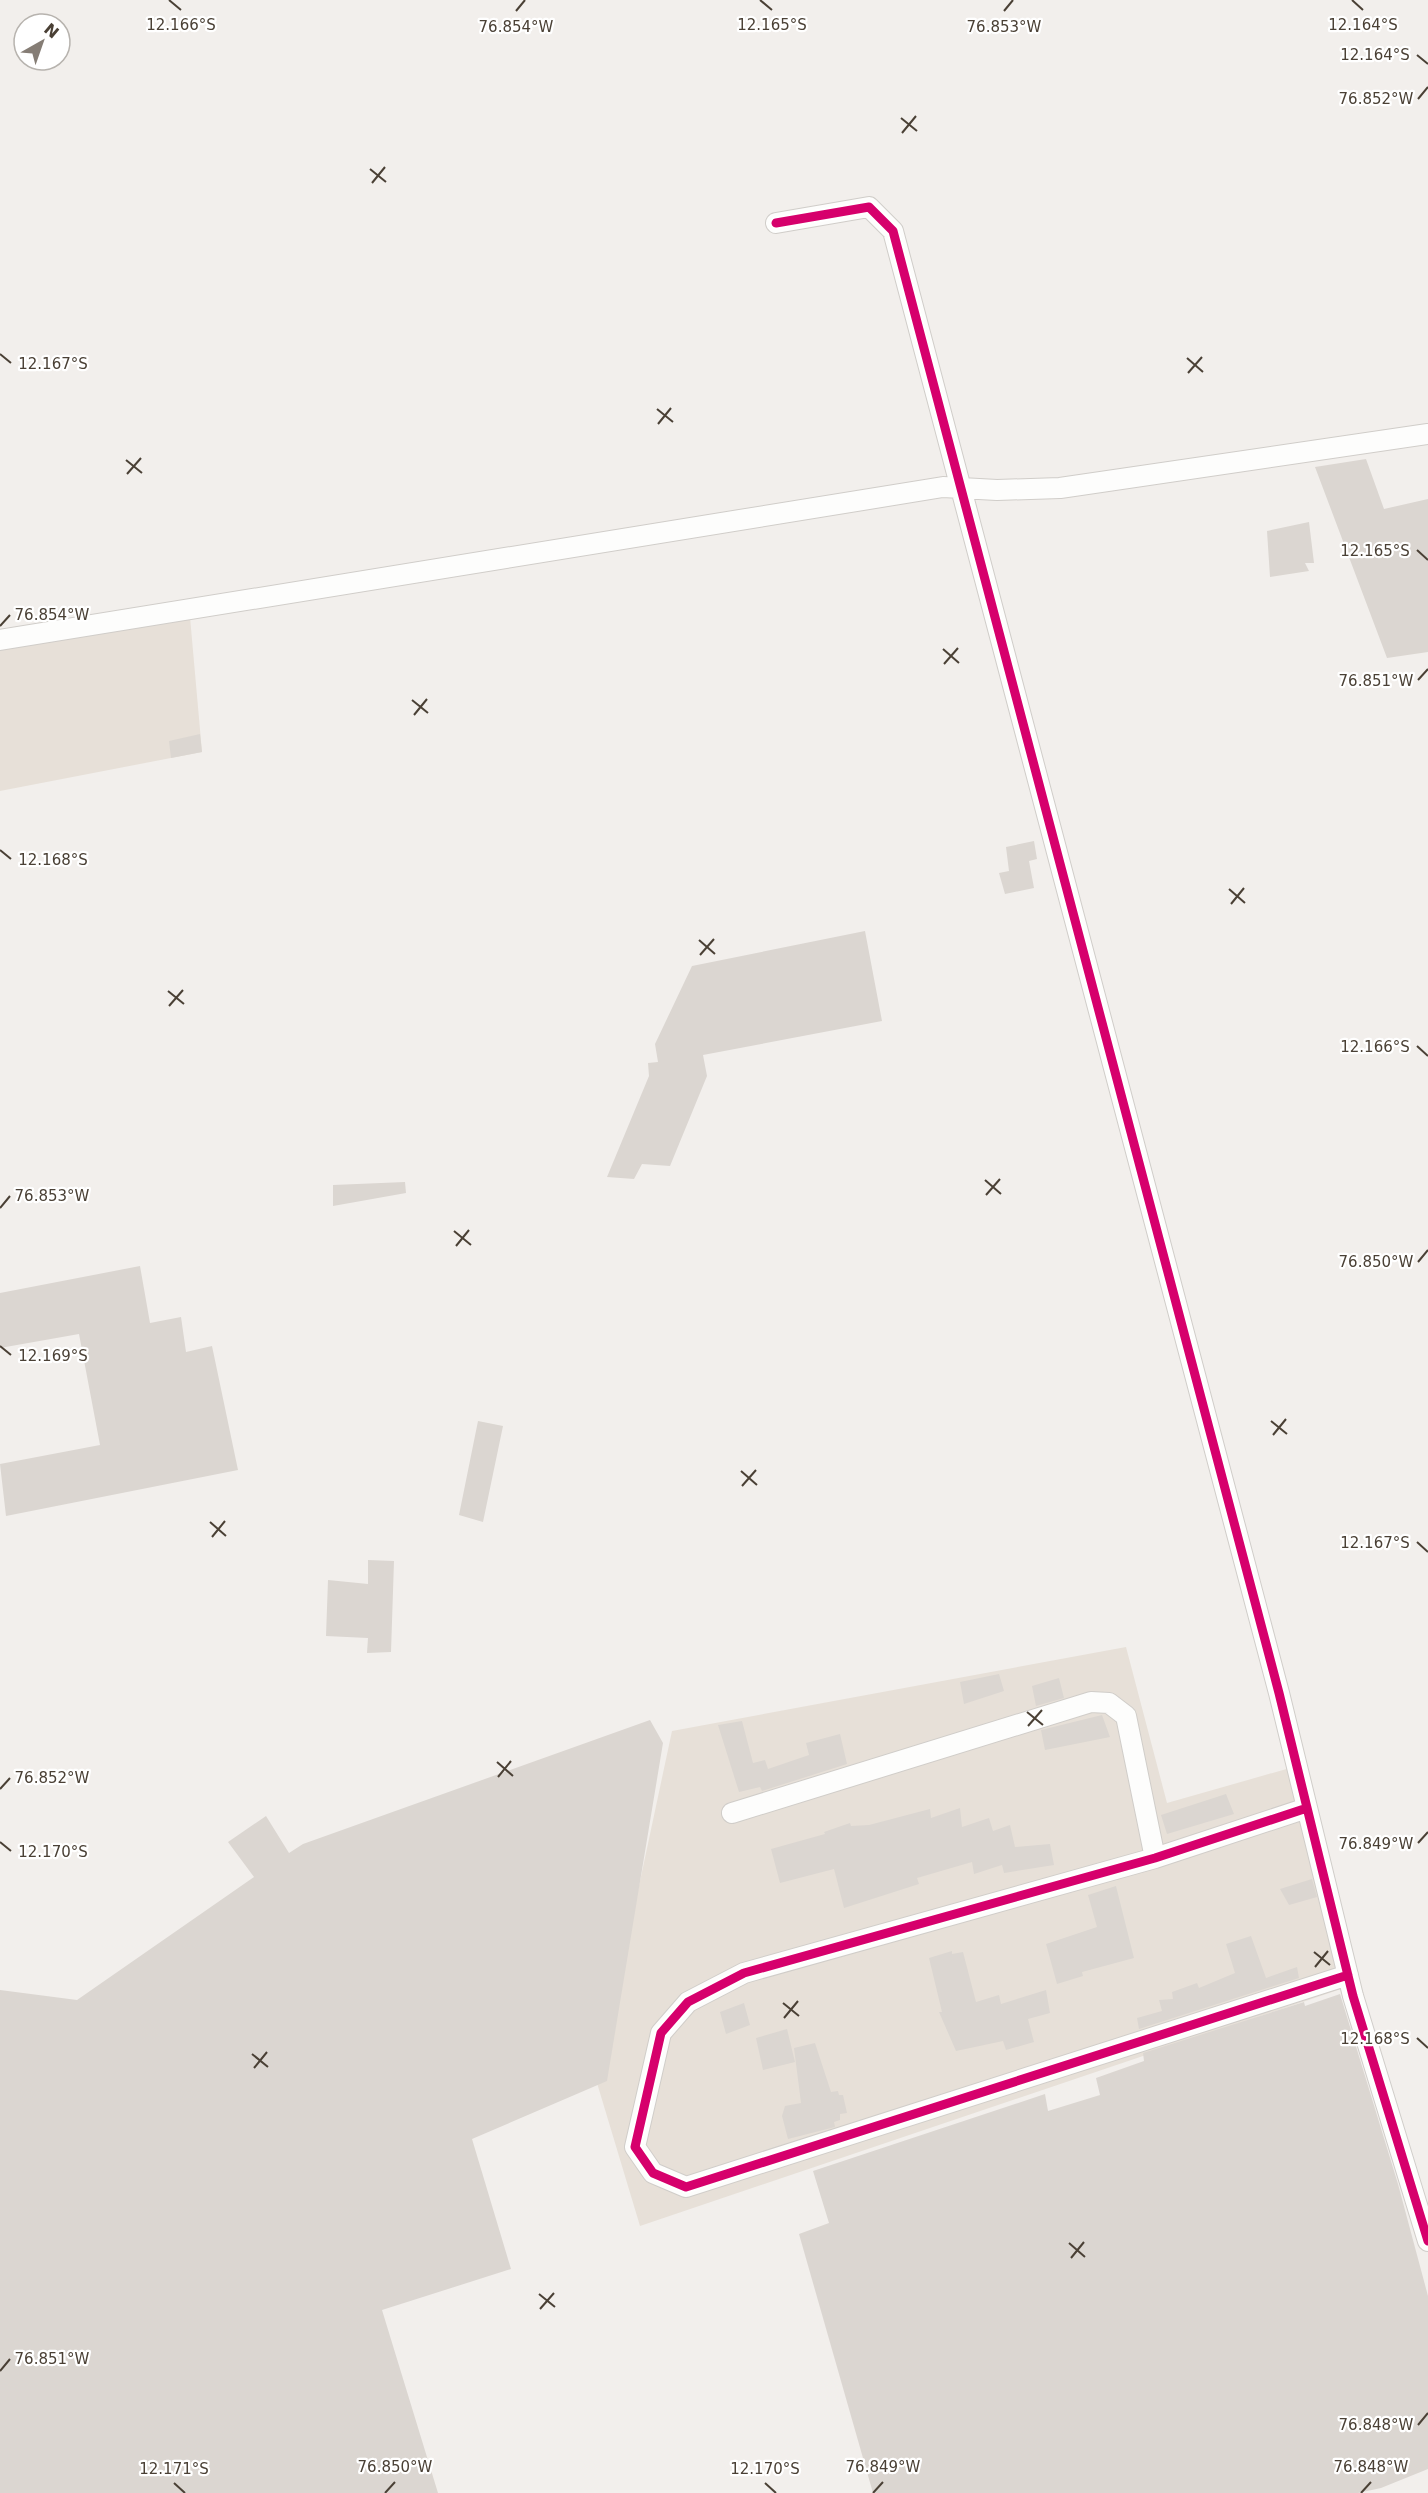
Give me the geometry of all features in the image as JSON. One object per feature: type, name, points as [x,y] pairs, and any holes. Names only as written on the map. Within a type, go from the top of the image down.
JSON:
[{"type":"street","points":[[776,223],[869,207],[894,231],[1307,1808],[1348,1975],[1428,2241]]},
{"type":"street","points":[[0,640],[920,490],[960,487],[998,490],[1060,488],[1428,434]]},
{"type":"street","points":[[732,1813],[1091,1702],[1109,1703],[1126,1716],[1155,1858]]},
{"type":"street","points":[[1307,1808],[1155,1858],[744,1973],[688,2002],[661,2034],[635,2147],[653,2173],[686,2187],[1348,1975]]},
{"type":"shaded area","points":[[190,617],[202,752],[0,791],[0,649]]},
{"type":"shaded area","points":[[1126,1647],[1167,1803],[1290,1768],[1350,1986],[640,2226],[597,2083],[672,1731]]},
{"type":"building","points":[[1366,459],[1384,509],[1428,499],[1428,652],[1387,658],[1315,467]]},
{"type":"building","points":[[1309,522],[1314,563],[1305,563],[1309,571],[1270,577],[1267,531]]},
{"type":"building","points":[[200,734],[202,752],[171,758],[169,741]]},
{"type":"building","points":[[1034,841],[1037,859],[1029,861],[1034,888],[1005,894],[999,873],[1009,871],[1006,847]]},
{"type":"building","points":[[865,931],[882,1021],[703,1055],[707,1076],[670,1166],[642,1164],[634,1179],[607,1177],[649,1076],[648,1063],[658,1062],[655,1044],[692,966]]},
{"type":"building","points":[[405,1182],[406,1193],[333,1206],[333,1185]]},
{"type":"building","points":[[140,1266],[150,1323],[181,1317],[186,1352],[212,1346],[238,1470],[6,1516],[0,1464],[100,1445],[79,1334],[0,1348],[0,1293]]},
{"type":"building","points":[[478,1421],[503,1426],[483,1522],[459,1515]]},
{"type":"building","points":[[368,1560],[394,1561],[391,1652],[367,1653],[368,1638],[326,1636],[328,1580],[368,1584]]},
{"type":"building","points":[[999,1674],[1004,1691],[964,1704],[960,1682]]},
{"type":"building","points":[[1059,1678],[1064,1698],[1036,1706],[1032,1686]]},
{"type":"building","points":[[1102,1715],[1110,1737],[1045,1750],[1041,1730]]},
{"type":"building","points":[[650,1720],[663,1743],[607,2081],[472,2139],[511,2269],[382,2310],[438,2493],[0,2493],[0,1990],[77,2000],[254,1877],[228,1842],[266,1816],[289,1853],[303,1844]]},
{"type":"building","points":[[742,1721],[753,1763],[765,1760],[768,1769],[809,1755],[806,1743],[840,1734],[847,1764],[762,1791],[760,1787],[739,1792],[718,1725]]},
{"type":"building","points":[[1226,1794],[1234,1814],[1167,1834],[1161,1815]]},
{"type":"building","points":[[960,1808],[962,1827],[989,1818],[993,1831],[1010,1825],[1015,1847],[1050,1844],[1054,1865],[1004,1873],[1002,1865],[974,1874],[972,1862],[917,1878],[919,1884],[844,1908],[834,1869],[780,1883],[771,1849],[825,1834],[824,1832],[850,1823],[851,1826],[869,1825],[930,1809],[931,1818]]},
{"type":"building","points":[[1312,1879],[1317,1897],[1289,1905],[1280,1889]]},
{"type":"building","points":[[1116,1886],[1134,1958],[1082,1972],[1083,1976],[1057,1984],[1046,1944],[1097,1927],[1088,1895]]},
{"type":"building","points":[[1251,1936],[1266,1978],[1297,1967],[1299,1978],[1139,2029],[1137,2018],[1162,2011],[1159,2000],[1173,1999],[1172,1992],[1197,1983],[1199,1988],[1235,1973],[1226,1944]]},
{"type":"building","points":[[952,1951],[952,1954],[963,1952],[976,2002],[999,1995],[1001,2004],[1046,1990],[1050,2013],[1028,2019],[1034,2042],[1006,2050],[1003,2041],[956,2051],[939,2012],[942,2012],[929,1958]]},
{"type":"building","points":[[1340,1994],[1398,2184],[1428,2296],[1428,2469],[1381,2488],[1358,2493],[873,2493],[799,2234],[829,2223],[813,2171],[1045,2094],[1048,2111],[1100,2095],[1096,2078],[1144,2061],[1143,2053],[1304,2002],[1305,2006]]},
{"type":"building","points":[[744,2003],[750,2025],[726,2034],[720,2012]]},
{"type":"building","points":[[787,2029],[795,2062],[763,2070],[756,2038]]},
{"type":"building","points":[[815,2043],[831,2092],[838,2091],[839,2095],[843,2095],[847,2113],[840,2114],[840,2120],[834,2122],[835,2127],[788,2139],[782,2116],[785,2106],[801,2103],[794,2048]]},
{"type":"cycle path","points":[[776,223],[869,207],[893,231],[1279,1693],[1353,1996],[1428,2241]]},
{"type":"cycle path","points":[[1307,1808],[1155,1858],[744,1973],[688,2002],[661,2033],[635,2147],[653,2173],[686,2187],[1348,1975]]}]
